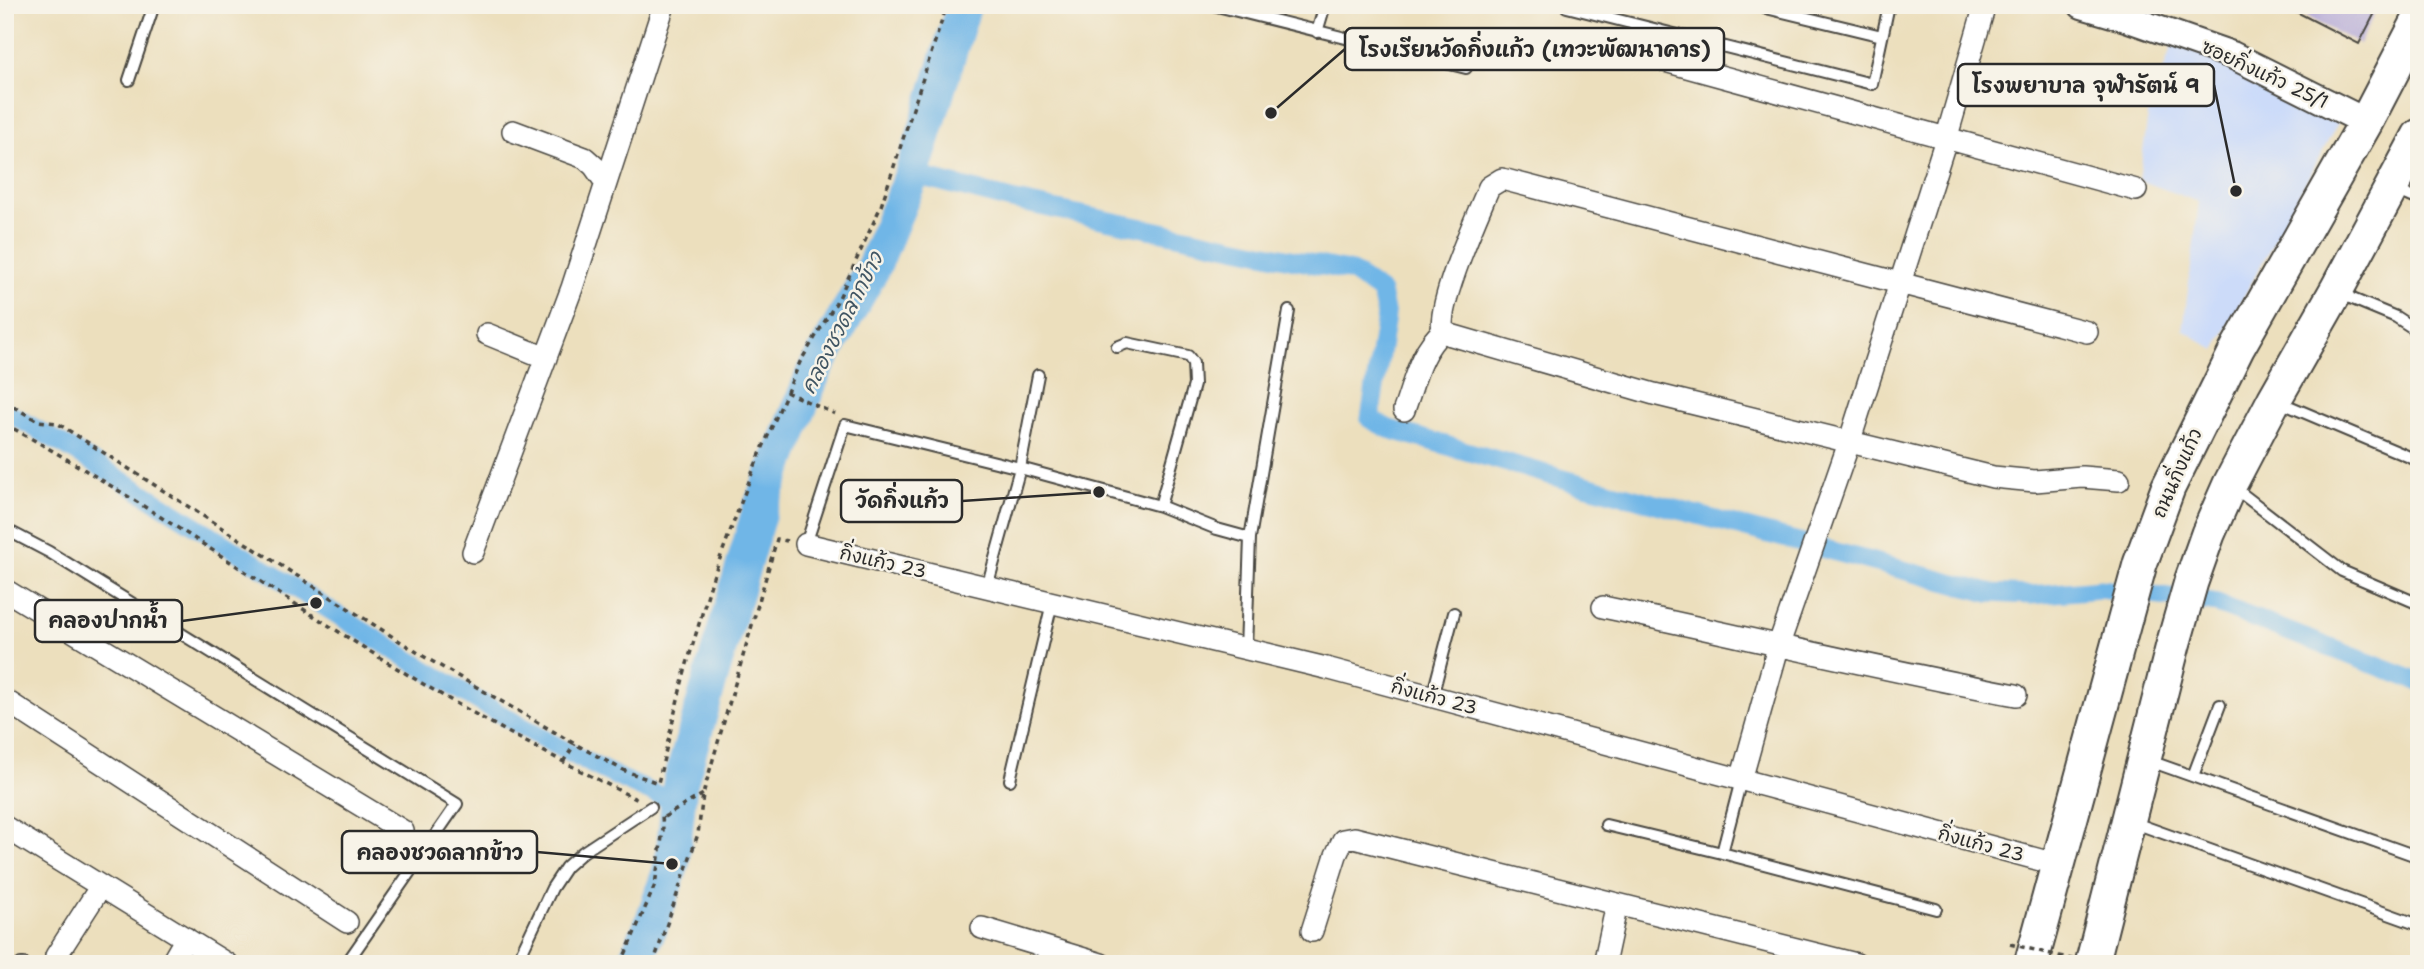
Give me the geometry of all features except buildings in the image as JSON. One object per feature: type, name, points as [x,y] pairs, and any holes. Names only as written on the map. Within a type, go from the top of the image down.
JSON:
[{"type":"main road","name":"ถนนกิ่งแก้ว","points":[[2021,954],[2059,865],[2140,564],[2168,488],[2238,347],[2365,122],[2419,20]]},
{"type":"main road","points":[[2092,964],[2173,645],[2207,534],[2274,400],[2336,291],[2405,194],[2419,136]]},
{"type":"street","points":[[473,552],[572,288],[664,5]]},
{"type":"street","points":[[1741,780],[1779,644],[1849,443],[1947,136],[1985,5]]},
{"type":"street","name":"ซอยกิ่งแก้ว 25/1","points":[[2082,5],[2232,55],[2365,122]]},
{"type":"street","points":[[1581,38],[1947,136],[2136,190]]},
{"type":"street","points":[[513,131],[585,158],[606,183]]},
{"type":"street","points":[[1443,331],[1441,325],[1447,298],[1489,187],[1502,180],[2087,332]]},
{"type":"street","points":[[1405,410],[1426,351],[1433,339],[1443,331]]},
{"type":"street","points":[[1443,331],[1654,394],[1993,477],[2035,481],[2082,477],[2119,480]]},
{"type":"street","points":[[487,334],[545,358]]},
{"type":"street","name":"กิ่งแก้ว 23","points":[[806,544],[1432,696],[2059,865]]},
{"type":"street","points":[[5,590],[403,831]]},
{"type":"street","points":[[1603,607],[1909,675],[2016,695]]},
{"type":"street","points":[[5,700],[347,922]]},
{"type":"street","points":[[9,836],[101,886],[227,964]]},
{"type":"street","points":[[1312,931],[1336,855],[1343,840],[1348,838],[1856,964]]},
{"type":"street","points":[[56,956],[101,886]]},
{"type":"street","points":[[1604,964],[1617,904]]},
{"type":"street","points":[[982,928],[1101,964]]},
{"type":"street","points":[[171,964],[187,938]]},
{"type":"lane","points":[[129,80],[154,5]]},
{"type":"lane","points":[[1213,5],[1466,68]]},
{"type":"lane","points":[[1317,32],[1325,5]]},
{"type":"lane","points":[[1567,5],[1872,84],[1889,5]]},
{"type":"lane","points":[[1754,5],[1882,36]]},
{"type":"lane","points":[[2336,291],[2396,317],[2419,332]]},
{"type":"lane","points":[[1246,649],[1250,538],[1289,311]]},
{"type":"lane","points":[[1117,347],[1127,342],[1188,356],[1193,363],[1194,384],[1160,506]]},
{"type":"lane","points":[[988,587],[1020,468],[1038,375]]},
{"type":"lane","points":[[2274,400],[2419,461]]},
{"type":"lane","points":[[806,544],[845,425],[1160,506],[1217,529],[1250,538]]},
{"type":"lane","points":[[2230,484],[2342,571],[2419,604]]},
{"type":"lane","points":[[5,529],[49,552],[457,804],[346,964]]},
{"type":"lane","points":[[1010,779],[1052,603]]},
{"type":"lane","points":[[1432,696],[1454,613]]},
{"type":"lane","points":[[2193,776],[2220,705]]},
{"type":"lane","points":[[2145,760],[2419,857]]},
{"type":"lane","points":[[1722,853],[1741,780]]},
{"type":"lane","points":[[516,964],[552,888],[566,866],[651,807]]},
{"type":"lane","points":[[2129,821],[2419,925]]},
{"type":"lane","points":[[1606,825],[1936,909]]},
{"type":"path","points":[[5,402],[38,421],[57,423],[423,656],[623,770],[658,783],[684,674],[713,578],[786,392],[800,362],[839,298],[881,206],[947,5]]},
{"type":"path","points":[[786,392],[823,409]]},
{"type":"path","points":[[5,424],[253,576],[411,677],[563,762],[651,807],[664,817]]},
{"type":"path","points":[[653,964],[698,834],[704,794],[777,539],[806,544]]},
{"type":"path","points":[[563,762],[575,744]]},
{"type":"path","points":[[664,817],[704,794]]},
{"type":"path","points":[[621,964],[655,885],[664,817]]},
{"type":"path","points":[[2021,954],[2092,964]]},
{"type":"shaded area","points":[[2174,40],[2346,108],[2215,350],[2183,330],[2199,202],[2139,180],[2148,115]]},
{"type":"waterway","name":"คลองชวดลากข้าว","points":[[633,964],[650,928],[672,864],[680,784],[761,505],[814,372],[873,268],[912,174],[964,5]]},
{"type":"waterway","points":[[912,174],[1011,200],[1352,272],[1381,292],[1386,316],[1370,419],[1389,429],[1567,480],[1989,593],[2031,595],[2100,589],[2212,602],[2419,682]]},
{"type":"waterway","points":[[5,411],[517,724],[612,775],[678,803]]},
{"type":"place","name":"โรงเรียนวัดกิ่งแก้ว (เทวะพัฒนาคาร)","points":[[1271,113]]},
{"type":"place","name":"โรงพยาบาล จุฬารัตน์ 9","points":[[2236,191]]},
{"type":"place","name":"วัดกิ่งแก้ว","points":[[1099,492]]},
{"type":"place","name":"คลองปากน้ำ","points":[[316,603]]},
{"type":"place","name":"คลองชวดลากข้าว","points":[[672,864]]}]
